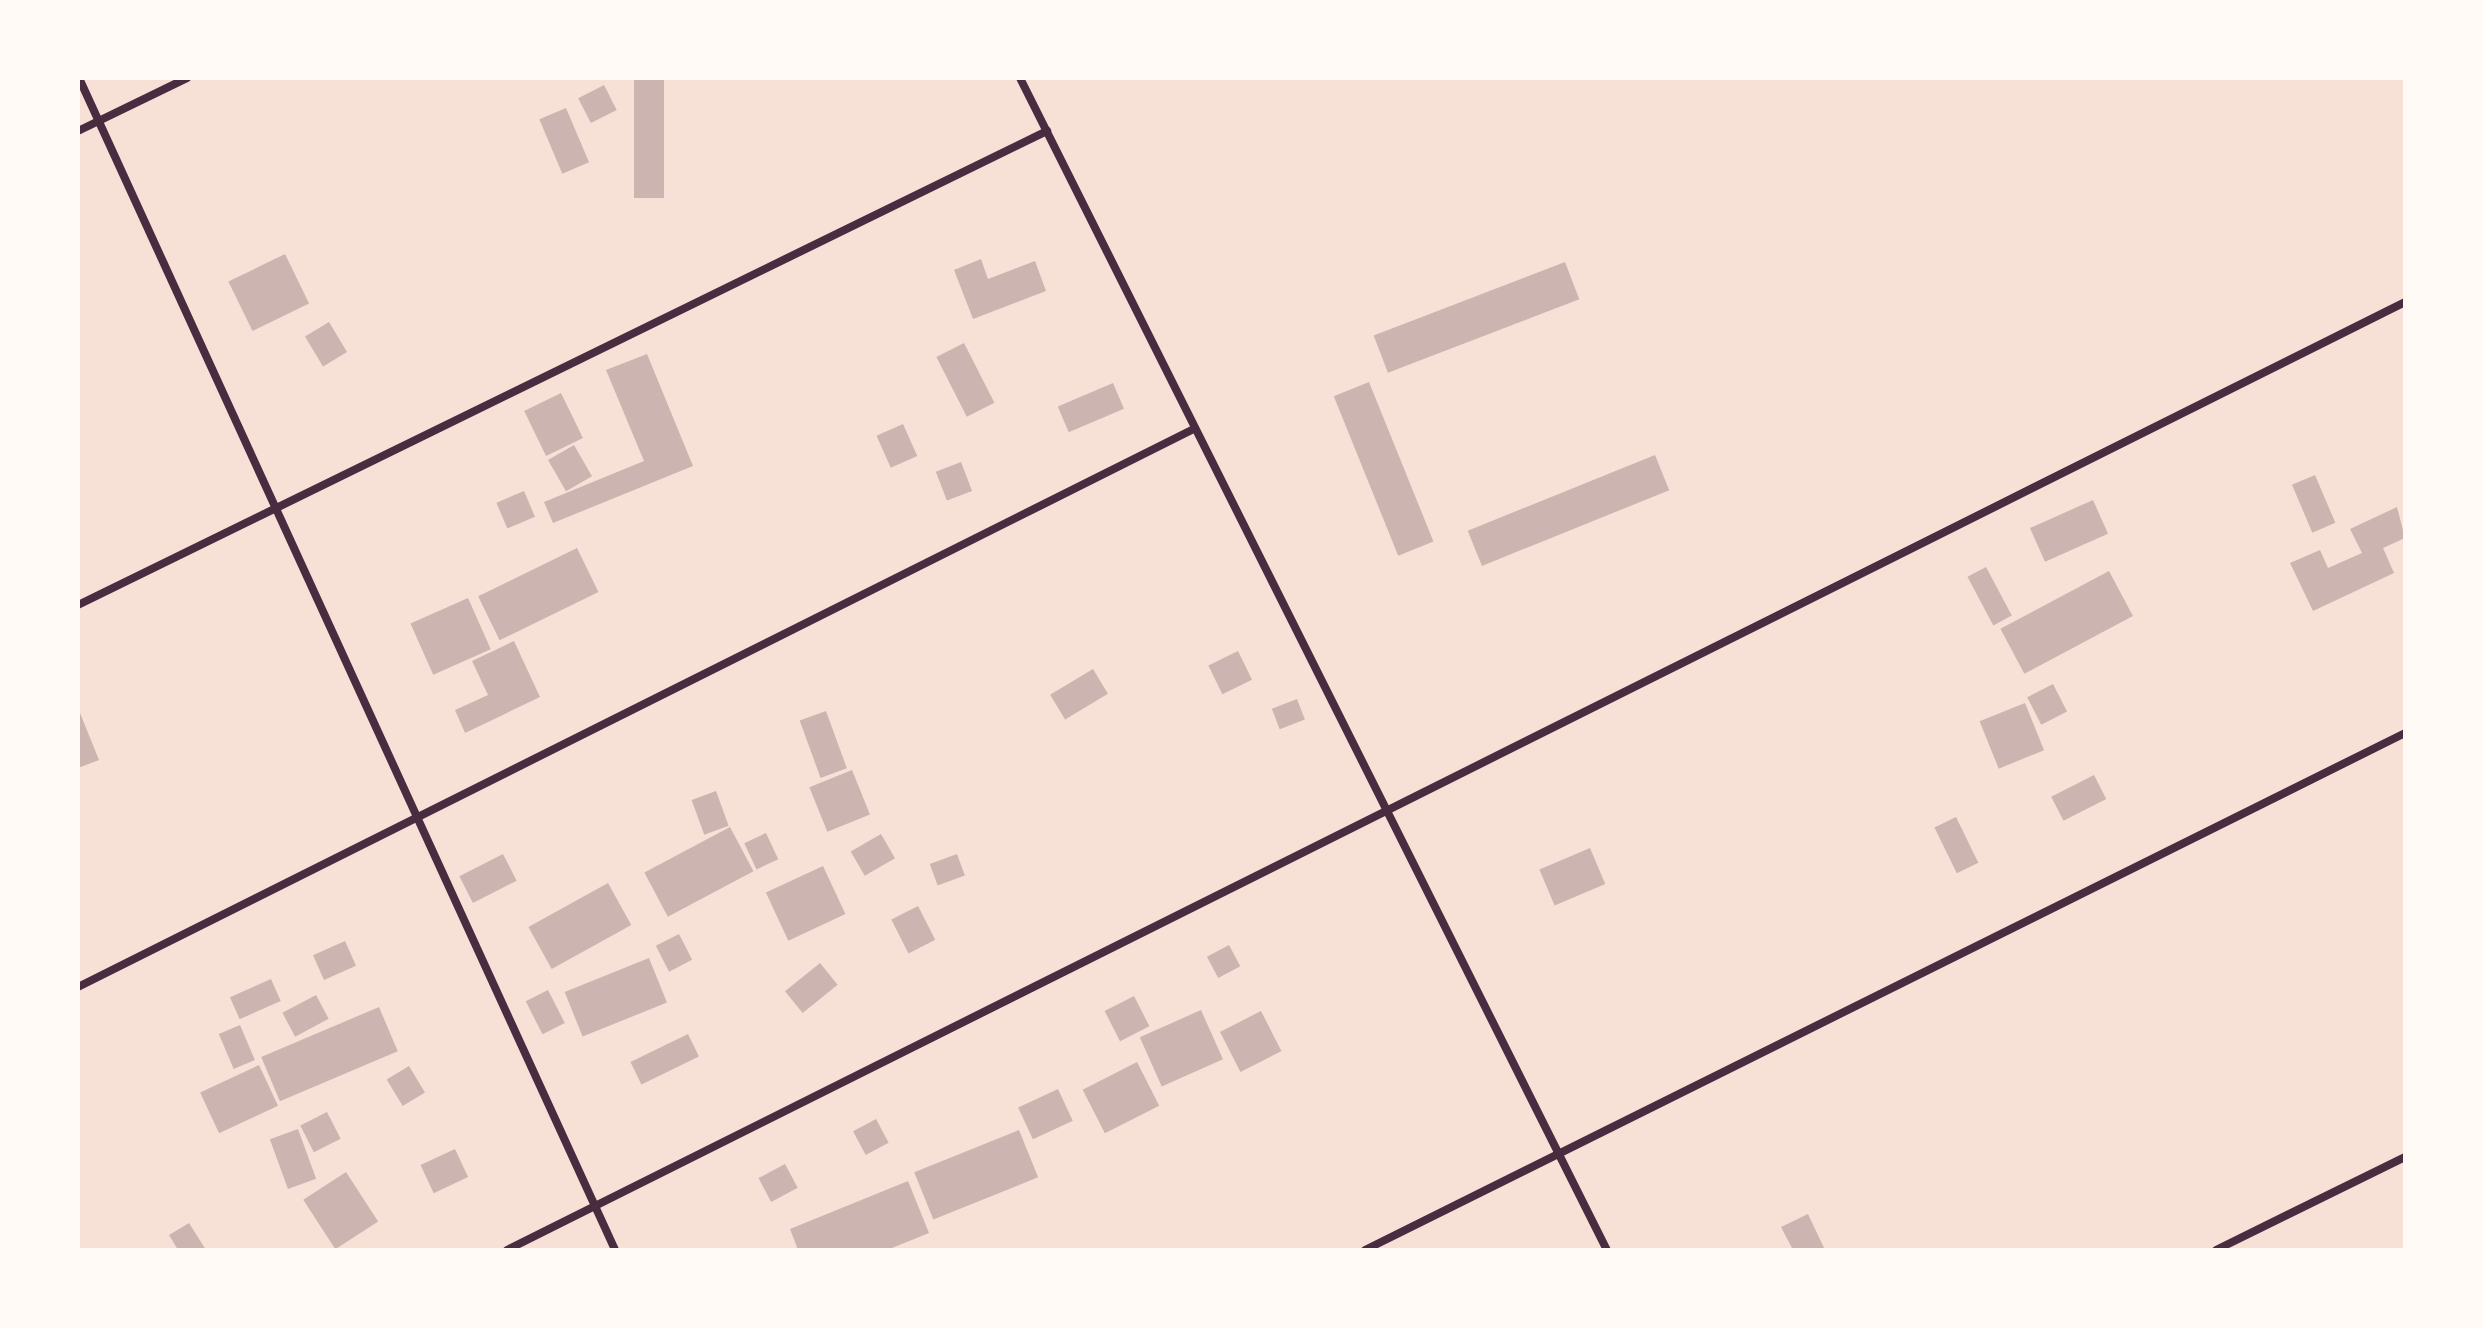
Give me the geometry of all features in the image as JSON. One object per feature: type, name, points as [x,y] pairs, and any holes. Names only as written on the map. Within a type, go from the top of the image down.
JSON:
[{"type":"street","points":[[79,78],[615,1250]]},
{"type":"street","points":[[78,131],[187,78]]},
{"type":"street","points":[[1020,78],[1607,1250]]},
{"type":"street","points":[[78,605],[1047,131]]},
{"type":"street","points":[[507,1250],[2405,302]]},
{"type":"street","points":[[78,987],[1194,429]]},
{"type":"street","points":[[1365,1250],[2405,733]]},
{"type":"street","points":[[2216,1250],[2405,1157]]},
{"type":"building","points":[[634,78],[664,78],[664,198],[634,198]]},
{"type":"building","points":[[604,85],[617,110],[591,123],[578,98]]},
{"type":"building","points":[[566,108],[589,162],[562,174],[539,119]]},
{"type":"building","points":[[285,254],[309,303],[252,331],[228,282]]},
{"type":"building","points":[[981,259],[988,279],[1035,261],[1046,291],[973,319],[954,270]]},
{"type":"building","points":[[1565,262],[1579,299],[1388,373],[1374,335]]},
{"type":"building","points":[[329,322],[347,352],[323,366],[305,336]]},
{"type":"building","points":[[964,343],[994,403],[967,417],[936,357]]},
{"type":"building","points":[[647,354],[693,466],[553,523],[544,502],[644,461],[606,370]]},
{"type":"building","points":[[1369,382],[1433,541],[1398,556],[1334,396]]},
{"type":"building","points":[[1113,383],[1124,409],[1069,432],[1058,406]]},
{"type":"building","points":[[561,393],[583,438],[546,456],[524,411]]},
{"type":"building","points":[[903,424],[917,456],[891,468],[877,436]]},
{"type":"building","points":[[574,445],[592,476],[566,491],[548,460]]},
{"type":"building","points":[[1655,455],[1669,490],[1482,566],[1468,531]]},
{"type":"building","points":[[961,462],[972,491],[947,501],[936,472]]},
{"type":"building","points":[[2315,475],[2335,523],[2312,533],[2292,485]]},
{"type":"building","points":[[524,491],[535,517],[507,528],[496,503]]},
{"type":"building","points":[[2093,500],[2108,534],[2045,562],[2030,528]]},
{"type":"building","points":[[2397,507],[2405,538],[2383,548],[2394,573],[2313,611],[2290,563],[2320,550],[2328,568],[2362,553],[2350,529]]},
{"type":"building","points":[[577,548],[598,592],[500,640],[478,596]]},
{"type":"building","points":[[1986,567],[2012,616],[1993,625],[1967,577]]},
{"type":"building","points":[[2109,571],[2133,616],[2024,674],[2000,629]]},
{"type":"building","points":[[468,598],[491,649],[433,675],[410,624]]},
{"type":"building","points":[[514,641],[540,697],[465,733],[455,710],[488,695],[472,661]]},
{"type":"building","points":[[1238,651],[1252,680],[1222,694],[1208,665]]},
{"type":"building","points":[[1093,669],[1108,694],[1065,720],[1050,695]]},
{"type":"building","points":[[2053,684],[2067,712],[2041,725],[2027,697]]},
{"type":"building","points":[[1297,699],[1305,720],[1280,729],[1272,709]]},
{"type":"building","points":[[2025,703],[2044,750],[1999,769],[1980,721]]},
{"type":"building","points":[[78,708],[99,760],[78,768]]},
{"type":"building","points":[[826,711],[847,768],[821,778],[800,721]]},
{"type":"building","points":[[852,770],[870,815],[827,832],[809,787]]},
{"type":"building","points":[[2094,775],[2106,799],[2063,821],[2051,797]]},
{"type":"building","points":[[716,791],[729,826],[704,835],[692,800]]},
{"type":"building","points":[[1956,817],[1978,863],[1957,873],[1934,828]]},
{"type":"building","points":[[730,827],[753,871],[668,917],[644,873]]},
{"type":"building","points":[[766,833],[778,859],[757,869],[744,843]]},
{"type":"building","points":[[881,834],[895,858],[865,876],[851,852]]},
{"type":"building","points":[[1590,848],[1605,884],[1555,905],[1539,869]]},
{"type":"building","points":[[503,854],[517,881],[473,903],[459,876]]},
{"type":"building","points":[[957,854],[965,876],[938,886],[930,864]]},
{"type":"building","points":[[823,866],[845,914],[788,941],[766,893]]},
{"type":"building","points":[[608,883],[631,925],[552,969],[528,927]]},
{"type":"building","points":[[918,906],[935,940],[909,953],[891,920]]},
{"type":"building","points":[[679,934],[692,960],[669,972],[656,946]]},
{"type":"building","points":[[345,941],[356,966],[324,980],[313,955]]},
{"type":"building","points":[[1229,945],[1240,966],[1218,978],[1207,957]]},
{"type":"building","points":[[649,958],[667,1003],[583,1037],[565,992]]},
{"type":"building","points":[[820,963],[838,985],[803,1013],[785,991]]},
{"type":"building","points":[[271,979],[281,1001],[240,1019],[230,997]]},
{"type":"building","points":[[548,990],[565,1023],[543,1034],[526,1001]]},
{"type":"building","points":[[316,995],[329,1019],[295,1037],[282,1013]]},
{"type":"building","points":[[1134,996],[1149,1026],[1120,1041],[1105,1011]]},
{"type":"building","points":[[379,1007],[398,1051],[280,1101],[261,1057]]},
{"type":"building","points":[[1201,1010],[1223,1059],[1162,1087],[1140,1037]]},
{"type":"building","points":[[1261,1011],[1281,1051],[1240,1072],[1220,1032]]},
{"type":"building","points":[[240,1025],[255,1060],[234,1069],[219,1034]]},
{"type":"building","points":[[688,1034],[699,1056],[641,1085],[630,1062]]},
{"type":"building","points":[[1137,1062],[1159,1106],[1105,1133],[1083,1090]]},
{"type":"building","points":[[259,1065],[278,1106],[219,1133],[200,1092]]},
{"type":"building","points":[[409,1066],[425,1093],[403,1106],[387,1079]]},
{"type":"building","points":[[1058,1089],[1073,1121],[1033,1139],[1018,1108]]},
{"type":"building","points":[[327,1112],[341,1139],[314,1152],[300,1126]]},
{"type":"building","points":[[876,1119],[889,1143],[866,1155],[853,1131]]},
{"type":"building","points":[[298,1129],[316,1179],[288,1189],[270,1139]]},
{"type":"building","points":[[1019,1130],[1038,1177],[933,1220],[914,1172]]},
{"type":"building","points":[[455,1149],[468,1177],[434,1193],[421,1165]]},
{"type":"building","points":[[785,1164],[798,1188],[771,1202],[759,1178]]},
{"type":"building","points":[[346,1172],[378,1221],[335,1249],[303,1200]]},
{"type":"building","points":[[908,1181],[929,1233],[887,1250],[798,1250],[790,1229]]},
{"type":"building","points":[[1808,1214],[1825,1250],[1793,1250],[1781,1227]]},
{"type":"building","points":[[189,1223],[206,1250],[178,1250],[169,1235]]}]
